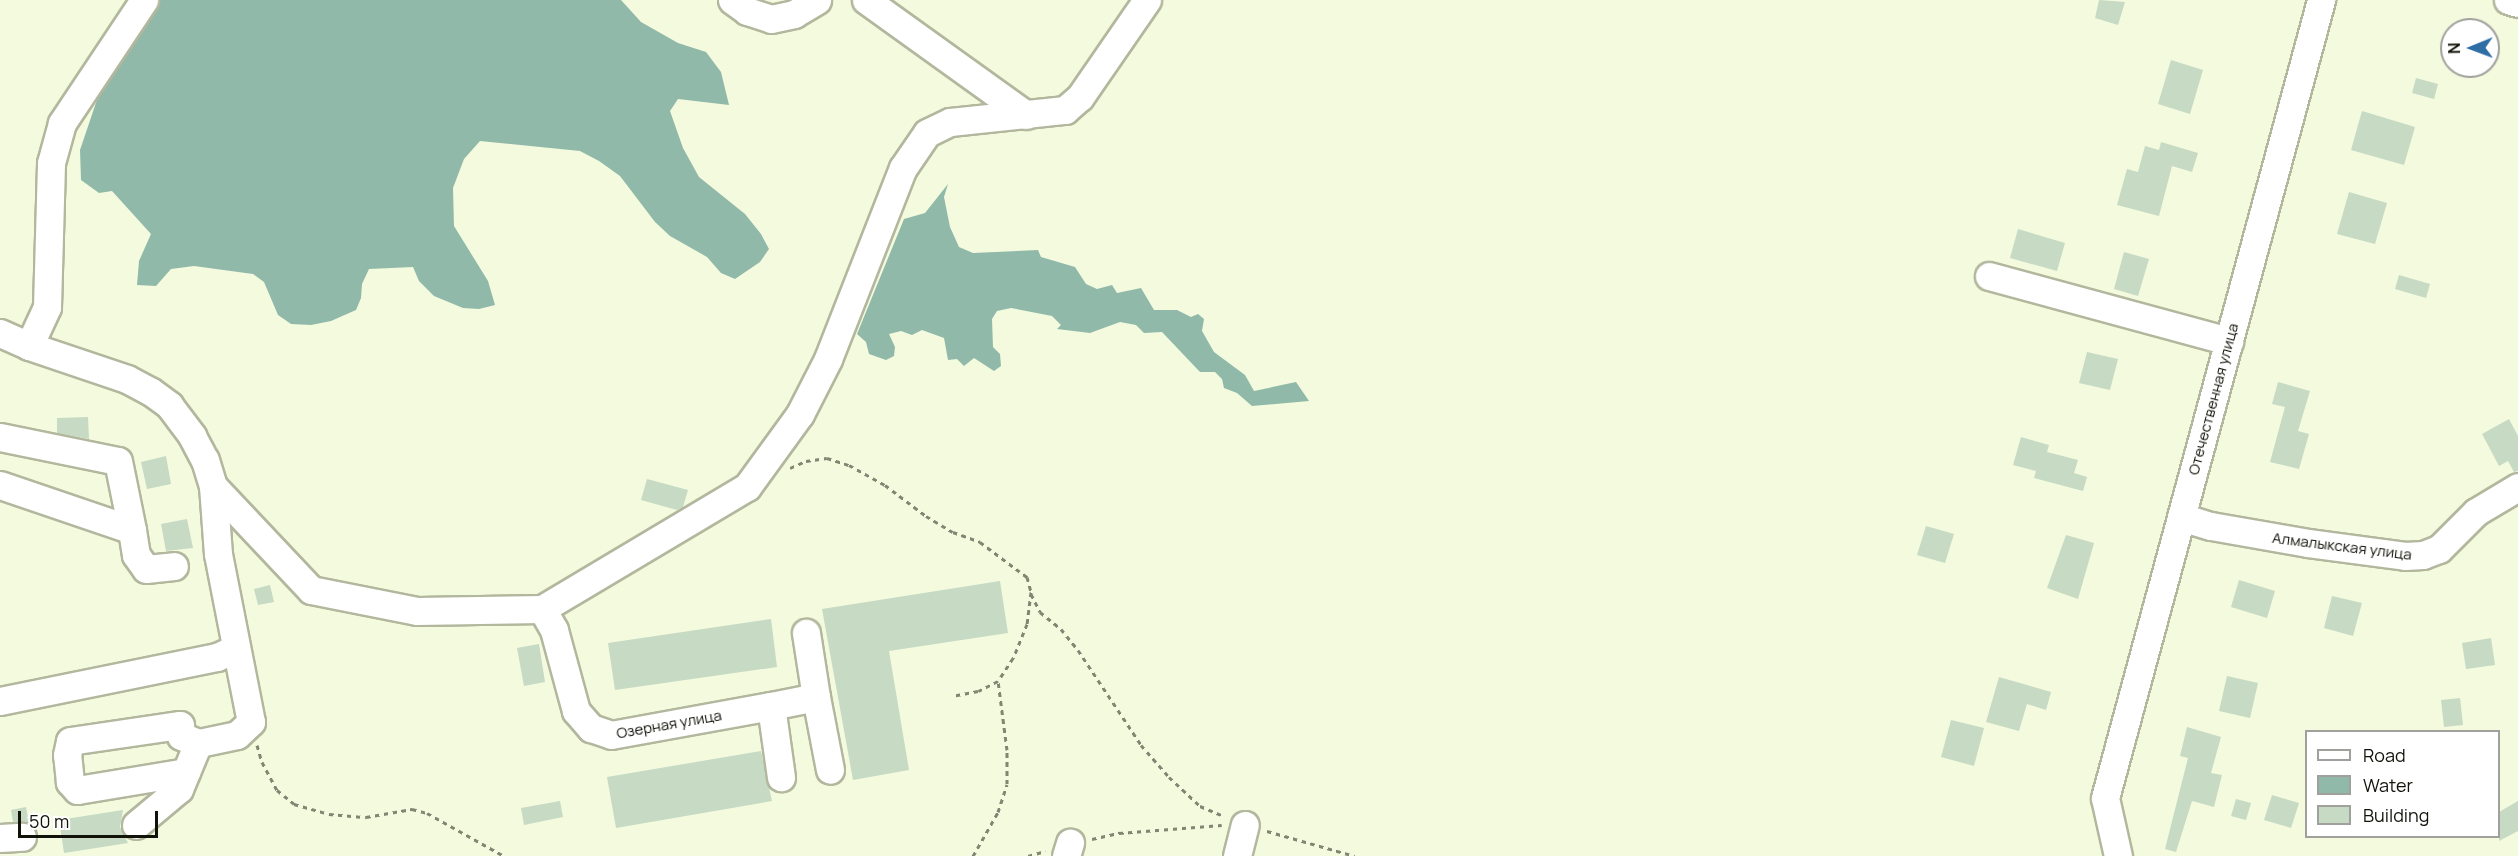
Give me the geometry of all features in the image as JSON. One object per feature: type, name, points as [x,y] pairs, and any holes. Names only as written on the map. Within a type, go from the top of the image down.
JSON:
[{"type":"street","points":[[30,346],[47,307],[51,163],[62,123],[144,0]]},
{"type":"street","points":[[732,0],[747,11],[771,19],[794,14],[817,0]]},
{"type":"street","points":[[866,0],[1026,116]]},
{"type":"street","points":[[213,486],[311,590],[417,611],[542,609],[747,487],[800,414],[828,359],[903,168],[927,133],[950,122],[1026,116],[1065,110],[1080,97],[1147,0]]},
{"type":"street","name":"Отечественная улица","points":[[2118,856],[2105,798],[2322,0]]},
{"type":"street","points":[[2508,0],[2518,3]]},
{"type":"street","points":[[1989,276],[2229,341]]},
{"type":"street","points":[[0,333],[30,346],[127,379],[169,405],[197,444],[205,460],[213,486],[218,554],[251,722],[237,735],[198,743],[182,736],[180,725],[70,741],[67,755],[70,782],[76,790],[186,772]]},
{"type":"street","points":[[0,437],[118,461],[136,555],[146,569],[174,566]]},
{"type":"street","points":[[0,484],[132,530]]},
{"type":"street","name":"Алмалыкская улица","points":[[2181,517],[2211,526],[2308,543],[2404,556],[2423,555],[2439,549],[2476,512],[2518,488]]},
{"type":"street","name":"Озерная улица","points":[[542,609],[554,630],[568,690],[576,711],[591,728],[611,735],[816,697]]},
{"type":"street","points":[[806,633],[830,770]]},
{"type":"street","points":[[0,701],[217,657],[236,648]]},
{"type":"street","points":[[771,706],[781,777]]},
{"type":"street","points":[[136,825],[179,789],[198,743]]},
{"type":"street","points":[[1237,856],[1245,825]]},
{"type":"path","points":[[782,472],[806,461],[827,458],[849,465],[885,485],[926,516],[953,532],[980,542],[1010,562],[1027,577],[1040,612],[1061,629],[1078,650],[1141,745],[1169,777],[1200,806],[1245,825],[1355,856]]},
{"type":"path","points":[[953,696],[978,691],[998,681],[1013,658],[1027,624],[1031,592]]},
{"type":"path","points":[[973,856],[998,812],[1007,784],[1006,750],[998,681]]},
{"type":"path","points":[[251,722],[262,762],[277,790],[294,804],[329,814],[366,818],[412,809],[445,822],[504,856]]},
{"type":"path","points":[[1028,856],[1068,850],[1119,833],[1214,824],[1245,825]]},
{"type":"water","points":[[154,0],[621,0],[641,22],[678,43],[706,52],[721,72],[729,105],[678,99],[670,111],[683,148],[699,177],[745,214],[761,234],[769,249],[760,262],[735,279],[721,273],[707,257],[670,236],[655,222],[620,176],[599,161],[580,151],[480,141],[464,159],[453,188],[454,226],[488,281],[495,305],[479,309],[463,308],[434,296],[419,281],[413,267],[369,269],[362,284],[361,298],[356,310],[331,321],[311,325],[291,324],[278,315],[264,282],[253,274],[194,266],[171,269],[156,286],[137,285],[139,261],[151,234],[112,191],[99,193],[81,180],[80,150],[102,85]]},
{"type":"water","points":[[948,184],[944,197],[950,227],[959,247],[973,253],[1038,250],[1041,257],[1075,267],[1086,284],[1097,289],[1112,285],[1117,293],[1141,288],[1154,310],[1177,310],[1191,317],[1198,314],[1204,319],[1202,331],[1214,352],[1245,375],[1254,391],[1296,382],[1309,401],[1252,406],[1237,393],[1224,388],[1222,379],[1215,372],[1200,372],[1162,332],[1144,333],[1136,325],[1120,322],[1090,333],[1057,329],[1061,325],[1052,316],[1011,308],[997,311],[992,319],[993,347],[1000,354],[1001,366],[994,371],[974,358],[964,366],[957,359],[948,360],[944,338],[922,330],[912,335],[901,331],[889,334],[895,347],[894,356],[886,360],[869,354],[866,342],[857,334],[904,219],[925,213]]},
{"type":"building","points":[[2099,0],[2125,2],[2118,25],[2095,18]]},
{"type":"building","points":[[2171,60],[2203,70],[2190,114],[2158,104]]},
{"type":"building","points":[[2416,78],[2438,84],[2434,99],[2412,93]]},
{"type":"building","points":[[2362,111],[2415,127],[2404,165],[2351,150]]},
{"type":"building","points":[[2161,142],[2198,153],[2192,172],[2172,166],[2159,216],[2117,205],[2127,169],[2138,172],[2145,146],[2159,150]]},
{"type":"building","points":[[2349,192],[2387,203],[2375,244],[2337,234]]},
{"type":"building","points":[[2018,229],[2065,243],[2057,271],[2010,258]]},
{"type":"building","points":[[2124,252],[2149,259],[2138,296],[2114,289]]},
{"type":"building","points":[[2399,275],[2430,284],[2426,298],[2395,289]]},
{"type":"building","points":[[2087,352],[2118,359],[2110,390],[2079,383]]},
{"type":"building","points":[[2278,382],[2310,391],[2298,431],[2309,434],[2299,469],[2270,462],[2285,407],[2272,404]]},
{"type":"building","points":[[88,417],[89,439],[57,433],[57,418]]},
{"type":"building","points":[[2509,419],[2518,436],[2518,471],[2514,472],[2508,461],[2499,466],[2482,434]]},
{"type":"building","points":[[2021,437],[2049,445],[2047,452],[2078,460],[2074,473],[2087,477],[2083,491],[2034,478],[2036,471],[2013,465]]},
{"type":"building","points":[[166,456],[171,484],[147,489],[141,462]]},
{"type":"building","points":[[647,479],[688,490],[683,507],[677,510],[641,500]]},
{"type":"building","points":[[187,519],[193,548],[166,551],[161,524]]},
{"type":"building","points":[[1926,526],[1954,534],[1945,563],[1917,555]]},
{"type":"building","points":[[2066,535],[2094,543],[2078,599],[2047,588]]},
{"type":"building","points":[[2239,580],[2275,591],[2267,618],[2231,607]]},
{"type":"building","points":[[1000,581],[1008,633],[889,651],[909,770],[853,780],[822,609]]},
{"type":"building","points":[[270,585],[274,602],[258,605],[254,589]]},
{"type":"building","points":[[2332,596],[2362,603],[2353,636],[2324,628]]},
{"type":"building","points":[[771,619],[777,667],[615,690],[608,643]]},
{"type":"building","points":[[2491,638],[2495,665],[2466,669],[2462,643]]},
{"type":"building","points":[[539,644],[545,682],[524,686],[517,648]]},
{"type":"building","points":[[2227,676],[2258,683],[2250,718],[2219,711]]},
{"type":"building","points":[[1999,677],[2051,692],[2046,710],[2027,704],[2019,731],[1986,722]]},
{"type":"building","points":[[2460,698],[2463,725],[2444,727],[2441,700]]},
{"type":"building","points":[[1951,720],[1984,728],[1974,766],[1941,757]]},
{"type":"building","points":[[2187,727],[2221,737],[2211,773],[2222,775],[2214,807],[2192,801],[2176,852],[2165,849],[2188,758],[2180,756]]},
{"type":"building","points":[[761,751],[772,801],[616,828],[607,777]]},
{"type":"building","points":[[2272,795],[2299,803],[2291,828],[2264,820]]},
{"type":"building","points":[[2236,799],[2251,803],[2246,820],[2231,816]]},
{"type":"building","points":[[560,801],[563,817],[524,825],[521,808]]},
{"type":"building","points":[[2518,801],[2518,831],[2499,841],[2500,838],[2500,811]]},
{"type":"building","points":[[26,807],[29,823],[13,822],[11,810]]},
{"type":"building","points":[[123,810],[120,827],[128,843],[64,853],[59,820]]}]
